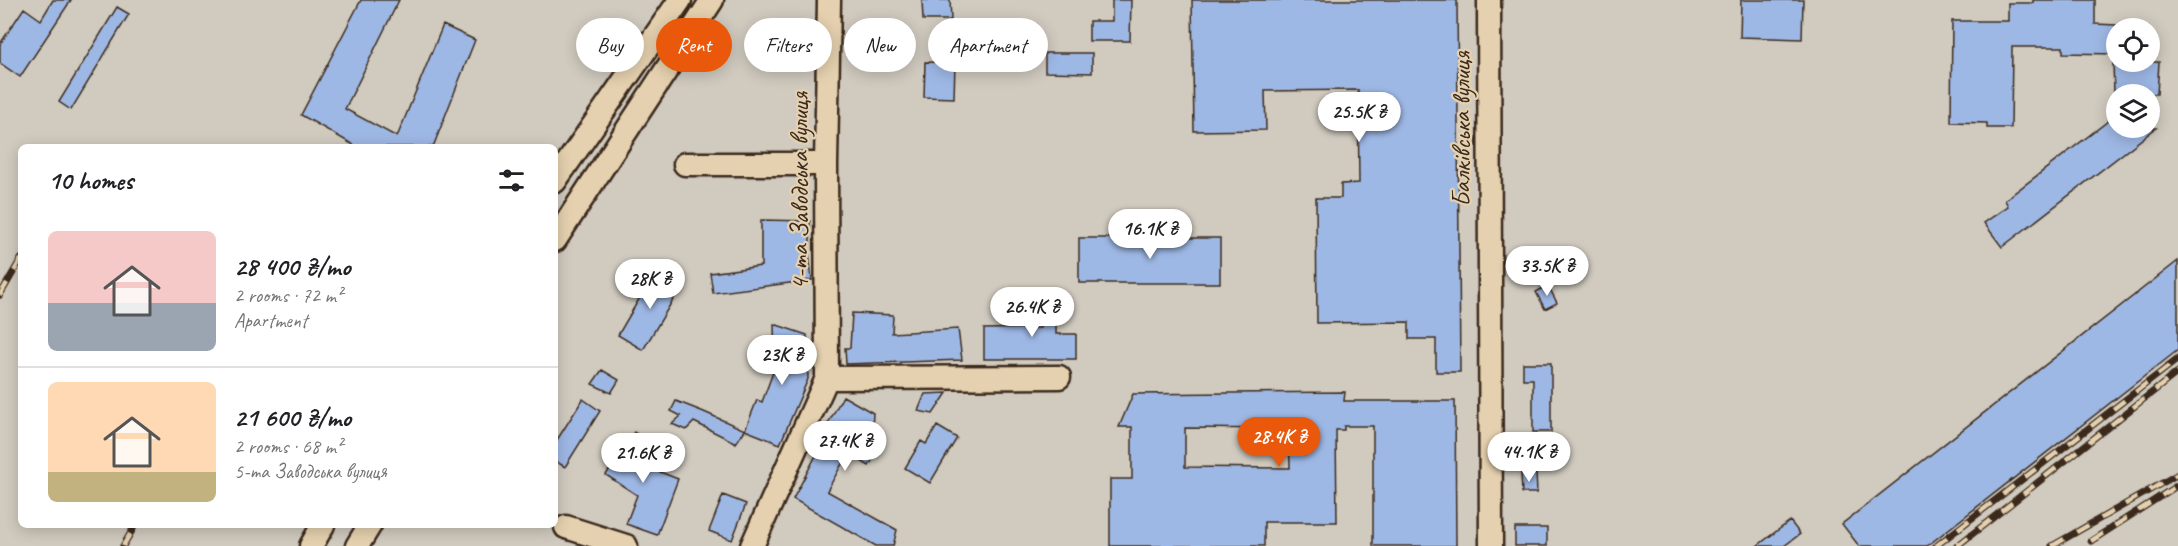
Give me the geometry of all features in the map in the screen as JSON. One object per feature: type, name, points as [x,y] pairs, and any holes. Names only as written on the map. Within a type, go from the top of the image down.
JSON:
[{"type":"street","points":[[558,177],[680,0]]},
{"type":"street","points":[[558,235],[712,0]]},
{"type":"street","name":"4-та Заводська вулиця","points":[[752,546],[827,378],[826,164],[829,0]]},
{"type":"street","name":"Балківська вулиця","points":[[1489,0],[1491,546]]},
{"type":"street","points":[[685,164],[826,164]]},
{"type":"street","points":[[827,378],[1059,377]]},
{"type":"street","points":[[566,527],[626,546]]},
{"type":"street","points":[[311,546],[321,528]]},
{"type":"street","points":[[357,546],[368,528]]},
{"type":"street","points":[[376,546],[383,528]]},
{"type":"building","points":[[53,0],[71,0],[20,77],[0,63],[0,44],[24,8],[41,20]]},
{"type":"building","points":[[361,0],[399,0],[345,109],[397,137],[443,25],[475,40],[434,144],[352,144],[301,115]]},
{"type":"building","points":[[922,0],[950,0],[951,18],[923,20]]},
{"type":"building","points":[[1112,0],[1131,0],[1130,41],[1089,41],[1089,21],[1112,21]]},
{"type":"building","points":[[1192,0],[1457,0],[1460,372],[1436,372],[1436,339],[1409,339],[1409,322],[1317,323],[1316,198],[1341,198],[1341,184],[1359,183],[1358,90],[1265,91],[1266,130],[1194,131]]},
{"type":"building","points":[[1741,0],[1803,0],[1802,39],[1740,37]]},
{"type":"building","points":[[2033,0],[2095,0],[2095,24],[2106,25],[2106,54],[2063,53],[2063,47],[2012,47],[2011,128],[1987,128],[1987,123],[1951,122],[1952,21],[2008,21],[2008,3],[2033,3]]},
{"type":"building","points":[[117,7],[129,14],[71,110],[59,102]]},
{"type":"building","points":[[1048,53],[1092,53],[1092,73],[1045,72],[1048,72]]},
{"type":"building","points":[[925,62],[928,62],[928,72],[955,72],[954,98],[924,97]]},
{"type":"building","points":[[2113,72],[2158,72],[2158,84],[2114,84]]},
{"type":"building","points":[[2106,123],[2106,138],[2143,138],[2002,247],[1984,223],[2008,206],[2005,200]]},
{"type":"building","points":[[761,220],[810,221],[810,244],[808,244],[812,280],[713,293],[710,273],[761,266]]},
{"type":"building","points":[[1079,238],[1220,238],[1220,283],[1079,283]]},
{"type":"building","points":[[2178,261],[2178,350],[1927,546],[1859,546],[1842,524]]},
{"type":"building","points":[[656,270],[682,285],[643,350],[618,335]]},
{"type":"building","points":[[1548,285],[1557,303],[1545,309],[1536,292]]},
{"type":"building","points":[[1040,289],[1056,289],[1056,334],[1076,334],[1076,359],[984,359],[984,329],[1040,328]]},
{"type":"building","points":[[852,313],[893,315],[892,333],[958,329],[962,360],[846,364],[845,348],[850,348]]},
{"type":"building","points":[[774,324],[807,335],[808,379],[780,444],[745,430],[757,400],[762,402],[775,367]]},
{"type":"building","points":[[1523,363],[1551,363],[1551,432],[1533,432],[1533,379],[1523,379]]},
{"type":"building","points":[[602,370],[619,380],[611,393],[592,384]]},
{"type":"building","points":[[1345,392],[1344,401],[1455,401],[1456,546],[1373,546],[1373,426],[1344,426],[1344,430],[1336,430],[1337,522],[1264,522],[1264,546],[1110,546],[1110,479],[1132,479],[1132,427],[1119,427],[1133,394]],"holes":[[[1185,428],[1289,429],[1290,468],[1185,467]]]},
{"type":"building","points":[[947,393],[933,414],[918,411],[925,394]]},
{"type":"building","points":[[843,396],[873,413],[872,430],[885,438],[869,466],[848,453],[827,491],[897,530],[893,546],[876,546],[793,499],[821,446],[817,444]]},
{"type":"building","points":[[583,399],[600,411],[565,467],[558,463],[558,438]]},
{"type":"building","points":[[676,401],[745,430],[736,443],[694,422],[686,430],[672,424],[681,416],[671,411]]},
{"type":"building","points":[[937,426],[957,438],[930,483],[905,468],[921,441],[926,444]]},
{"type":"building","points":[[634,432],[659,449],[647,467],[678,479],[657,535],[626,524],[637,495],[606,475]]},
{"type":"building","points":[[1521,473],[1536,473],[1537,493],[1522,493]]},
{"type":"building","points":[[723,495],[746,504],[732,540],[709,531]]},
{"type":"building","points":[[1790,521],[1800,534],[1784,546],[1757,546]]},
{"type":"building","points":[[1515,528],[1547,528],[1547,546],[1515,546]]},
{"type":"railway","points":[[0,295],[18,264]]},
{"type":"railway","points":[[1936,546],[2178,359]]},
{"type":"railway","points":[[1957,546],[2178,372]]},
{"type":"railway","points":[[2052,546],[2178,474]]},
{"type":"railway","points":[[2091,541],[2178,485]]},
{"type":"railway","points":[[123,546],[133,529]]}]
